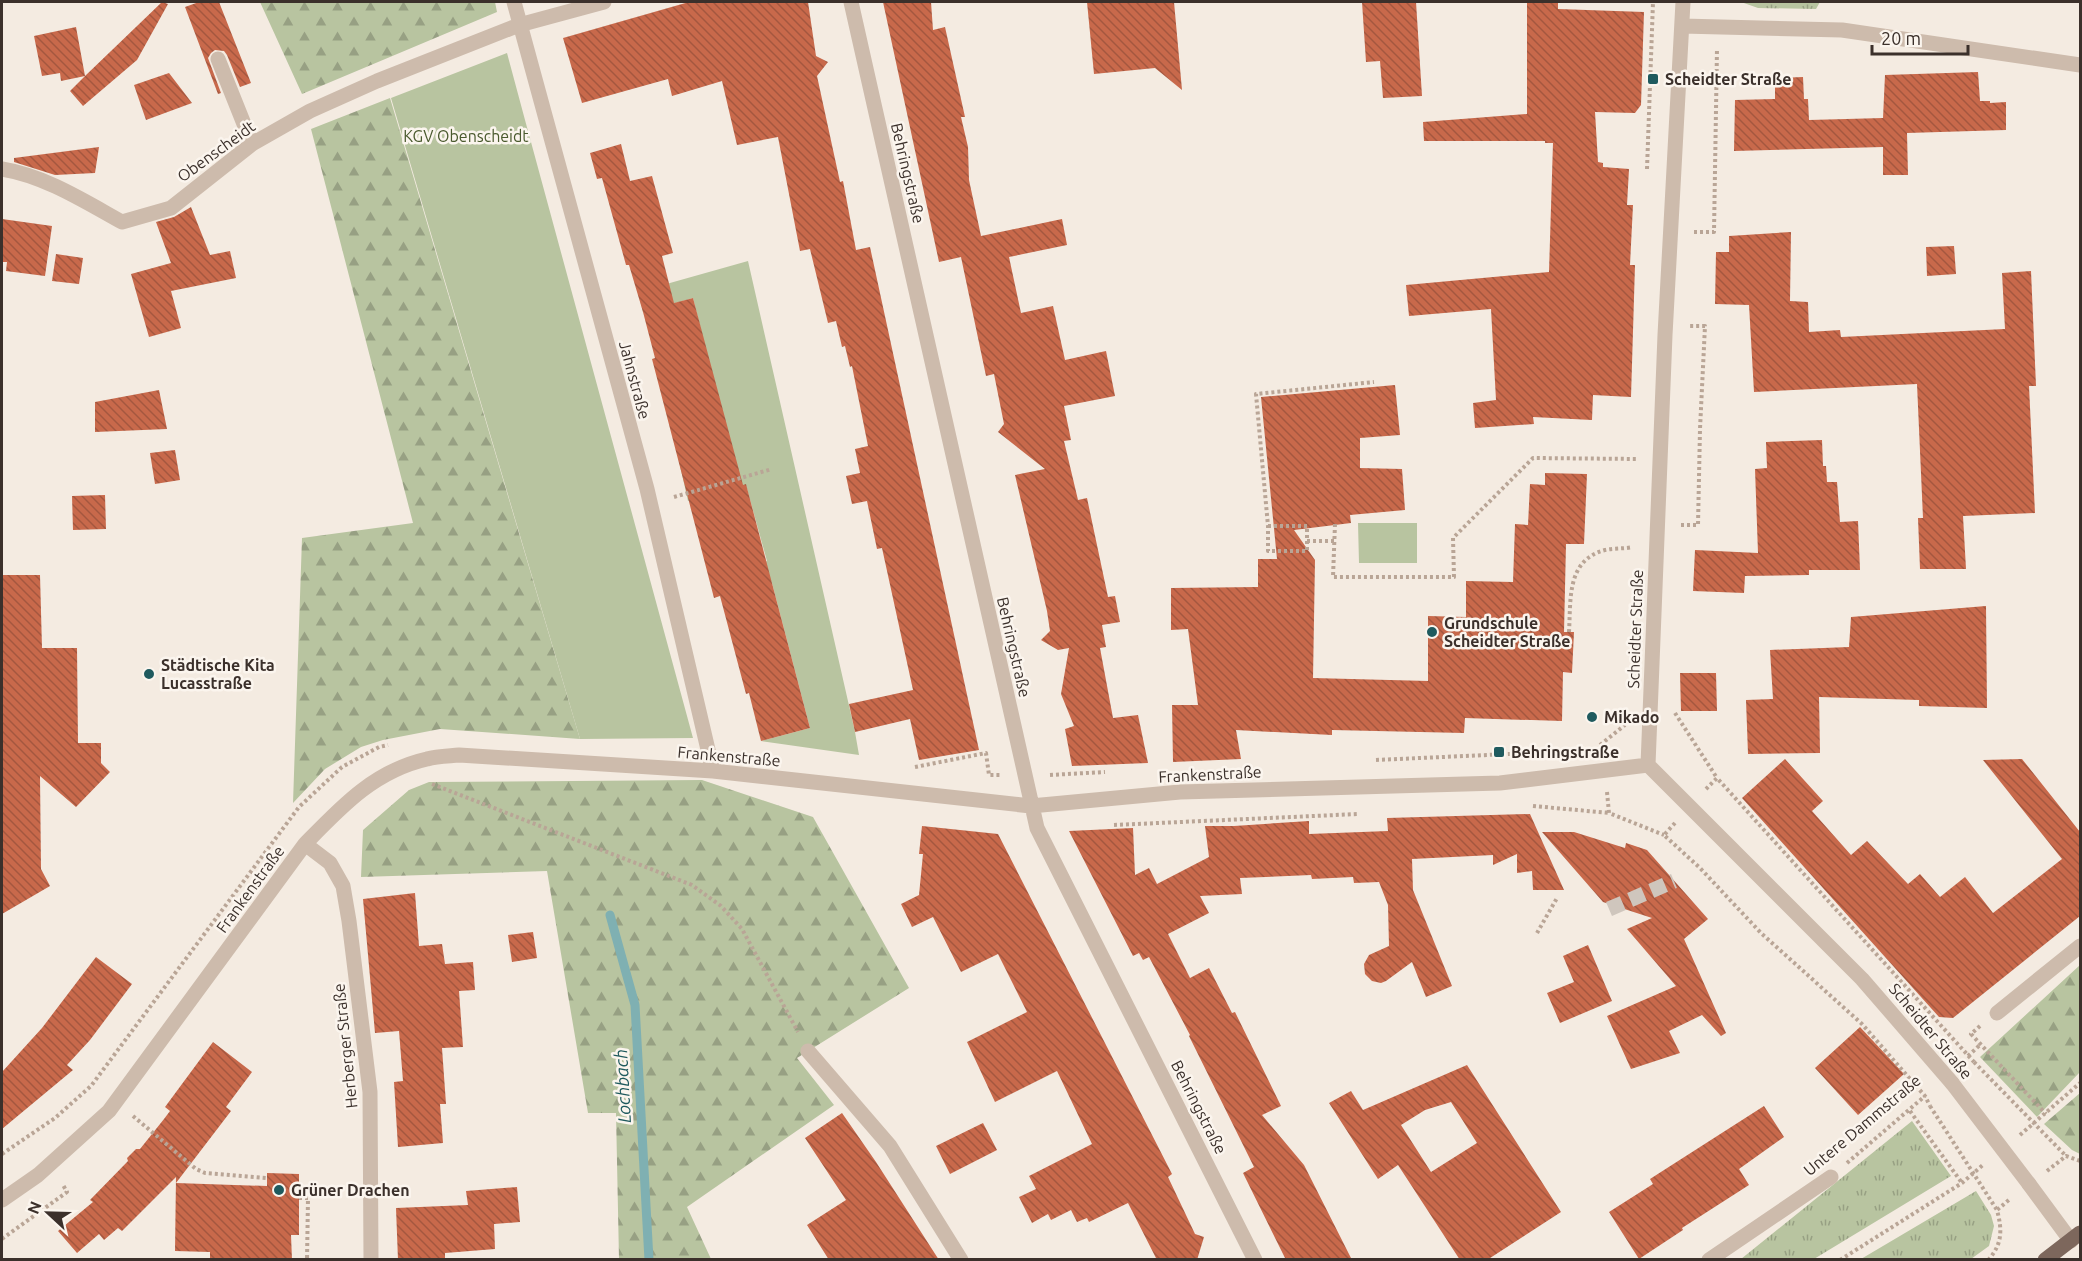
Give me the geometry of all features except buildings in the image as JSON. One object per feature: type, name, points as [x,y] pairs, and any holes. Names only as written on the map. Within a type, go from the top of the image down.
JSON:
[{"type":"main road","points":[[2045,1260],[2076,1237]]},
{"type":"street","name":"Jahnstraße","points":[[514,2],[646,489],[713,771]]},
{"type":"street","name":"Obenscheidt","points":[[2,169],[18,172],[58,187],[122,222],[171,208],[252,144],[310,111],[519,26],[604,2]]},
{"type":"street","name":"Behringstraße","points":[[851,2],[1037,828],[1255,1260]]},
{"type":"street","name":"Scheidter Straße","points":[[1683,2],[1665,335],[1648,765],[1862,979],[1949,1080],[2029,1184],[2076,1237]]},
{"type":"street","points":[[1682,26],[1842,30],[2080,64]]},
{"type":"street","points":[[218,59],[252,144]]},
{"type":"street","name":"Frankenstraße","points":[[2,1200],[38,1175],[109,1111],[305,844],[337,811],[369,783],[402,767],[427,759],[459,755],[713,771],[1031,806],[1180,792],[1500,783],[1648,765]]},
{"type":"street","name":"Herberger Straße","points":[[305,844],[330,863],[343,886],[349,921],[370,1092],[371,1260]]},
{"type":"street","points":[[1997,1013],[2080,946]]},
{"type":"street","points":[[808,1051],[890,1146],[961,1260]]},
{"type":"street","name":"Untere Dammstraße","points":[[1709,1260],[1831,1177]]},
{"type":"path","points":[[1690,232],[1713,232],[1718,26]]},
{"type":"path","points":[[1678,536],[1679,525],[1698,525],[1700,429],[1706,326],[1684,326]]},
{"type":"path","points":[[1268,526],[1307,526],[1308,551],[1268,551],[1268,526],[1256,394],[1374,382]]},
{"type":"path","points":[[1335,524],[1333,577],[1454,577],[1453,538],[1533,458],[1638,459]]},
{"type":"path","points":[[686,492],[772,469]]},
{"type":"path","points":[[1307,541],[1334,541]]},
{"type":"path","points":[[1569,632],[1571,582],[1575,572],[1593,554],[1606,550],[1636,547]]},
{"type":"path","points":[[1673,710],[1717,778]]},
{"type":"path","points":[[1603,744],[1610,813]]},
{"type":"path","points":[[2,1154],[55,1118],[91,1086],[299,807],[342,767],[379,747],[390,745]]},
{"type":"path","points":[[911,768],[986,753]]},
{"type":"path","points":[[429,782],[692,885],[721,906],[742,929],[808,1051]]},
{"type":"path","points":[[1526,806],[1538,805],[1610,813],[1664,835]]},
{"type":"path","points":[[1110,825],[1360,814]]},
{"type":"path","points":[[1537,933],[1557,897]]},
{"type":"path","points":[[1968,1056],[1981,1044],[2046,1114]]},
{"type":"path","points":[[1974,1062],[2066,1156]]},
{"type":"path","name":"Untere Dammstraße","points":[[1831,1177],[1949,1080]]},
{"type":"path","points":[[2012,1141],[2080,1083]]},
{"type":"path","points":[[116,1102],[196,1169],[206,1173],[267,1178]]},
{"type":"path","points":[[1930,1106],[1997,1210]]},
{"type":"path","points":[[1910,1111],[1962,1183]]},
{"type":"path","points":[[1840,1260],[1962,1183],[1987,1162]]},
{"type":"path","points":[[2,1239],[67,1192],[61,1182]]},
{"type":"path","points":[[299,1198],[308,1198],[307,1260]]},
{"type":"green space","points":[[260,2],[495,2],[497,12],[302,94]]},
{"type":"green space","points":[[1741,2],[1820,2],[1816,9],[1758,8]]},
{"type":"green space","name":"KGV Obenscheidt","points":[[507,53],[693,738],[580,739],[391,98]]},
{"type":"green space","points":[[390,98],[580,739],[440,729],[383,740],[361,747],[325,769],[293,803],[302,538],[413,523],[311,129]]},
{"type":"green space","points":[[748,261],[859,755],[761,741],[810,728],[772,583],[763,563],[767,561],[746,485],[688,501],[678,457],[705,346],[693,298],[643,312],[638,292]]},
{"type":"green space","points":[[1358,523],[1417,523],[1417,563],[1359,563]]},
{"type":"green space","points":[[702,780],[813,817],[909,988],[797,1058],[834,1105],[687,1207],[711,1259],[619,1259],[616,1113],[588,1113],[547,871],[361,877],[363,830],[409,790],[429,782]]},
{"type":"green space","points":[[2080,965],[2080,1072],[2037,1117],[1980,1057]]},
{"type":"green space","points":[[2080,1093],[2080,1154],[2072,1150],[2044,1124]]},
{"type":"green space","points":[[1912,1121],[1951,1176],[1814,1259],[1741,1259]]},
{"type":"green space","points":[[1976,1191],[1991,1215],[1994,1226],[1989,1246],[1971,1259],[1861,1259]]},
{"type":"waterway","name":"Lochbach","points":[[610,915],[635,1005],[649,1260]]},
{"type":"tunnel","points":[[1609,909],[1674,881]]},
{"type":"place","name":"Scheidter Straße","points":[[1653,79]]},
{"type":"place","name":"Grundschule Scheidter Straße","points":[[1432,632]]},
{"type":"place","name":"Städtische Kita Lucasstraße","points":[[149,674]]},
{"type":"place","name":"Mikado","points":[[1592,717]]},
{"type":"place","name":"Behringstraße","points":[[1499,752]]},
{"type":"place","name":"Grüner Drachen","points":[[279,1190]]}]
